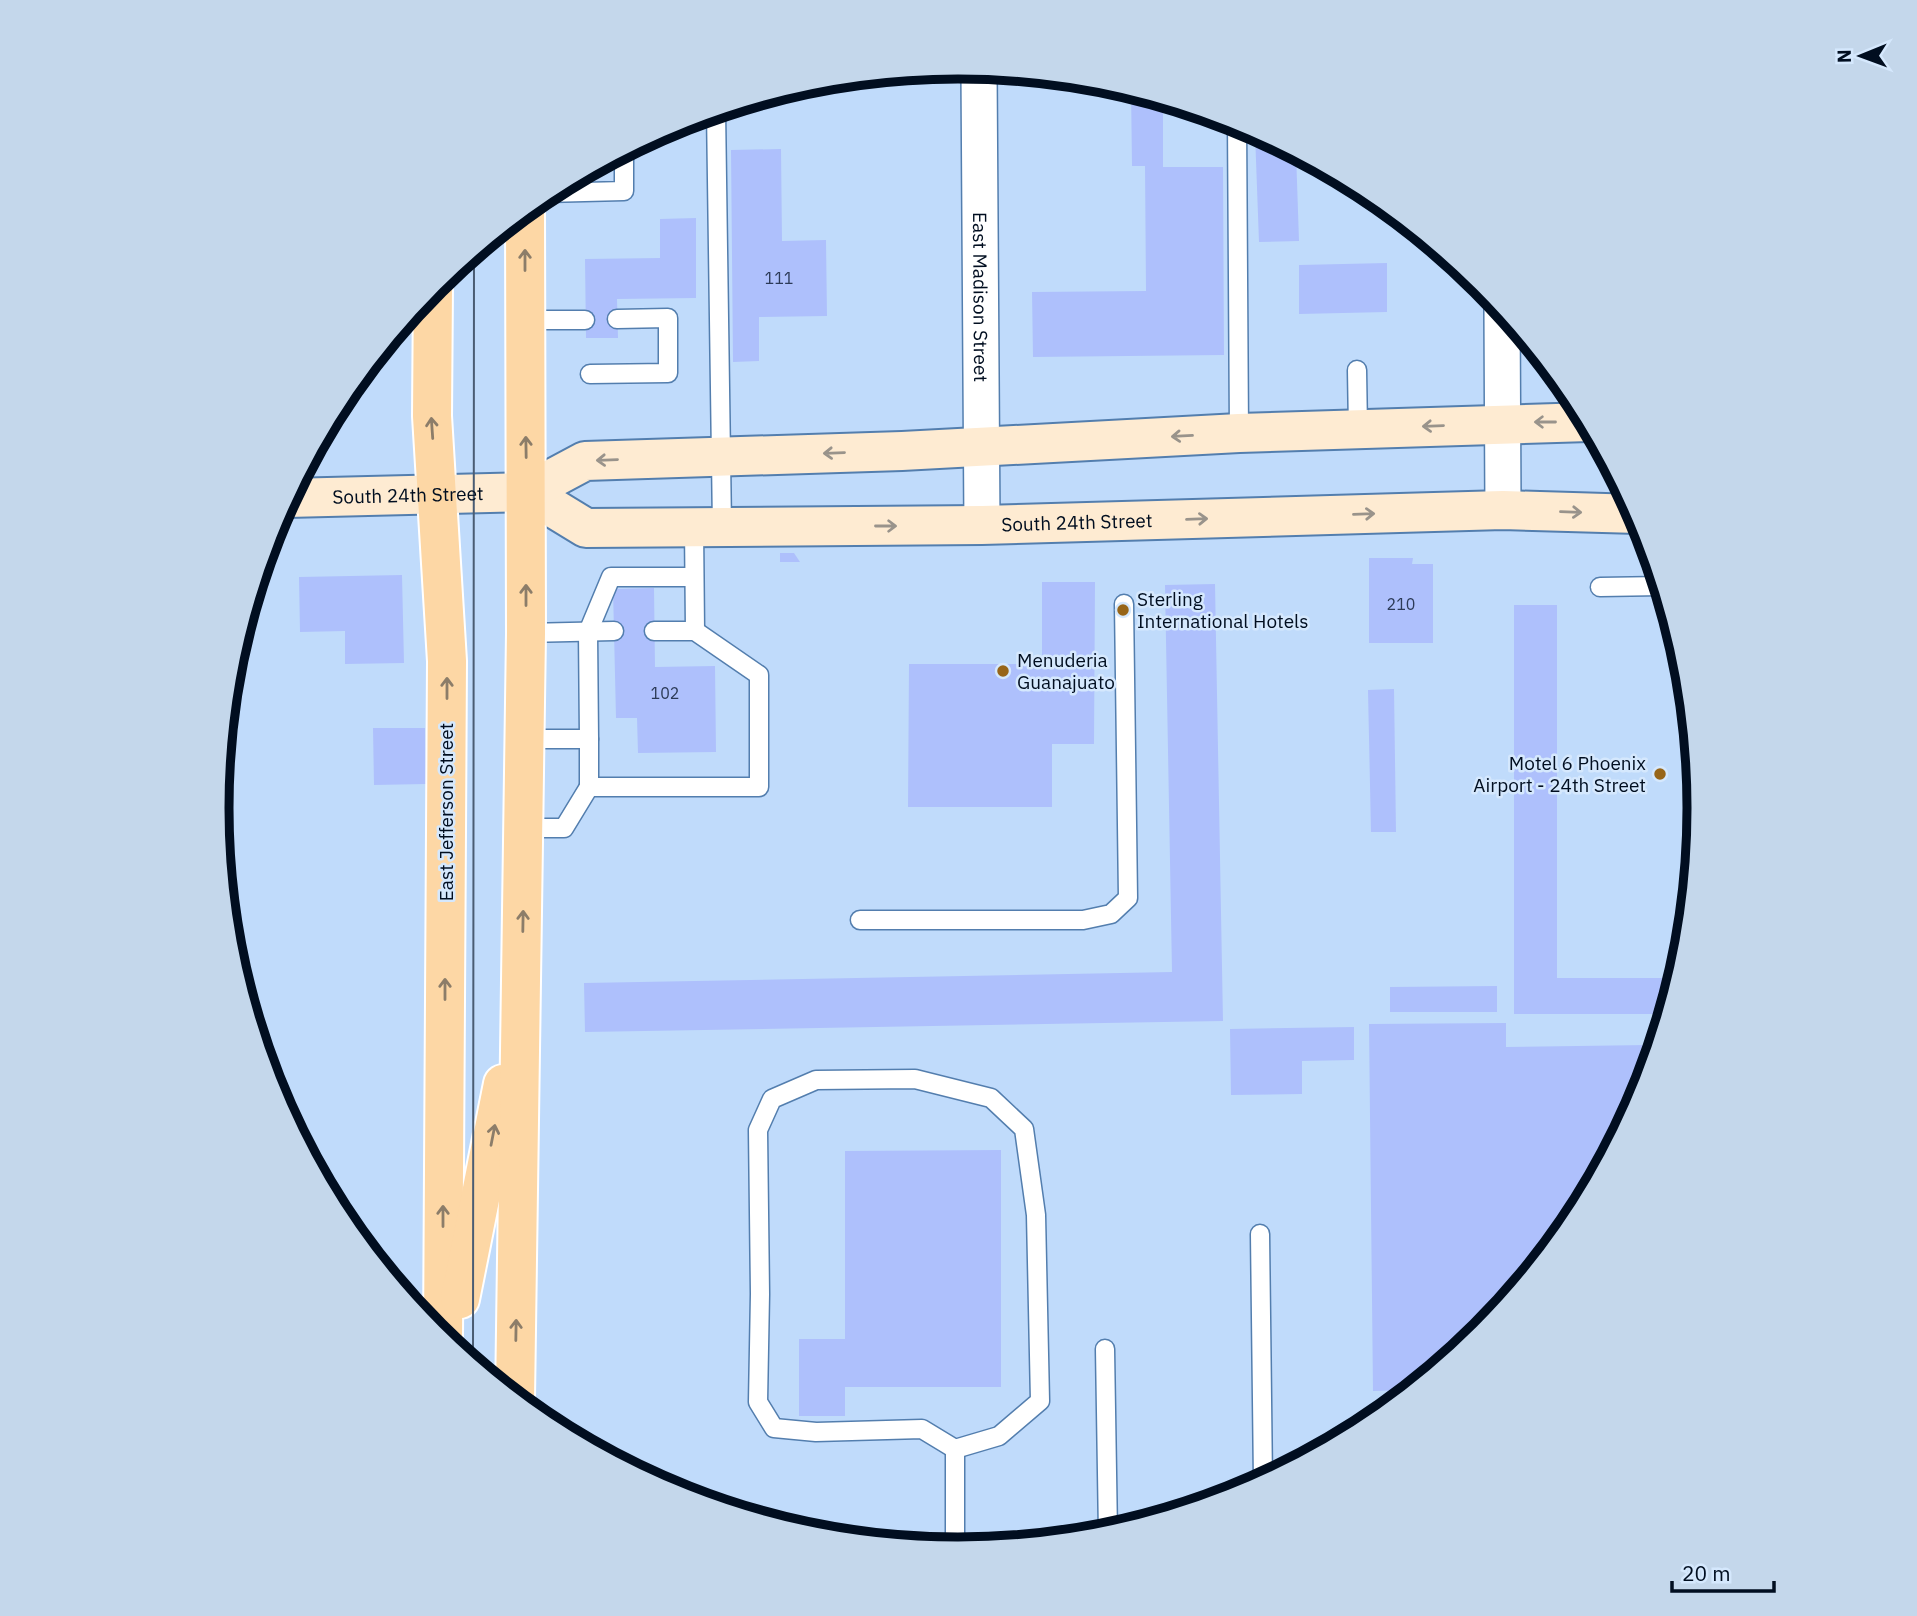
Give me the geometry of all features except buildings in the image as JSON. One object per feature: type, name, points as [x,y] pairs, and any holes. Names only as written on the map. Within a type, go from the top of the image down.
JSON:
[{"type":"main road","points":[[515,1387],[526,632],[525,222]]},
{"type":"main road","name":"East Jefferson Street","points":[[426,310],[447,661],[443,1324]]},
{"type":"main road","name":"South 24th Street","points":[[298,498],[527,492],[585,461],[982,447],[1239,433],[1577,422]]},
{"type":"main road","name":"South 24th Street","points":[[527,492],[586,528],[982,525],[1503,510],[1625,514]]},
{"type":"main road","points":[[453,1334],[522,989]]},
{"type":"street","name":"East Madison Street","points":[[979,79],[982,525]]},
{"type":"street","points":[[1502,322],[1503,510]]},
{"type":"lane","points":[[695,631],[694,577],[708,527],[721,457],[716,120]]},
{"type":"lane","points":[[1237,134],[1239,433]]},
{"type":"lane","points":[[568,192],[624,191],[624,160]]},
{"type":"lane","points":[[590,374],[668,373],[668,318],[617,319]]},
{"type":"lane","points":[[525,320],[586,320]]},
{"type":"lane","points":[[1357,370],[1358,429]]},
{"type":"lane","points":[[524,828],[564,828],[589,787],[588,632],[611,577],[694,577]]},
{"type":"lane","points":[[1600,587],[1653,586]]},
{"type":"lane","points":[[860,920],[1083,920],[1111,914],[1128,898],[1124,604]]},
{"type":"lane","points":[[526,632],[614,631]]},
{"type":"lane","points":[[589,787],[759,787],[759,675],[695,631],[654,631]]},
{"type":"lane","points":[[525,739],[589,739]]},
{"type":"lane","points":[[915,1079],[991,1098],[1024,1129],[1036,1215],[1040,1401],[999,1436],[955,1449],[922,1429],[816,1432],[774,1428],[758,1402],[758,1130],[772,1099],[816,1080],[915,1079]]},
{"type":"lane","points":[[1260,1234],[1263,1470]]},
{"type":"lane","points":[[1105,1349],[1108,1521]]},
{"type":"lane","points":[[955,1449],[955,1537]]},
{"type":"tram line","points":[[473,1351],[474,264]]},
{"type":"place","name":"Sterling International Hotels","points":[[1123,610]]},
{"type":"place","name":"Menuderia Guanajuato","points":[[1003,671]]},
{"type":"place","name":"Motel 6 Phoenix Airport - 24th Street","points":[[1660,774]]}]
